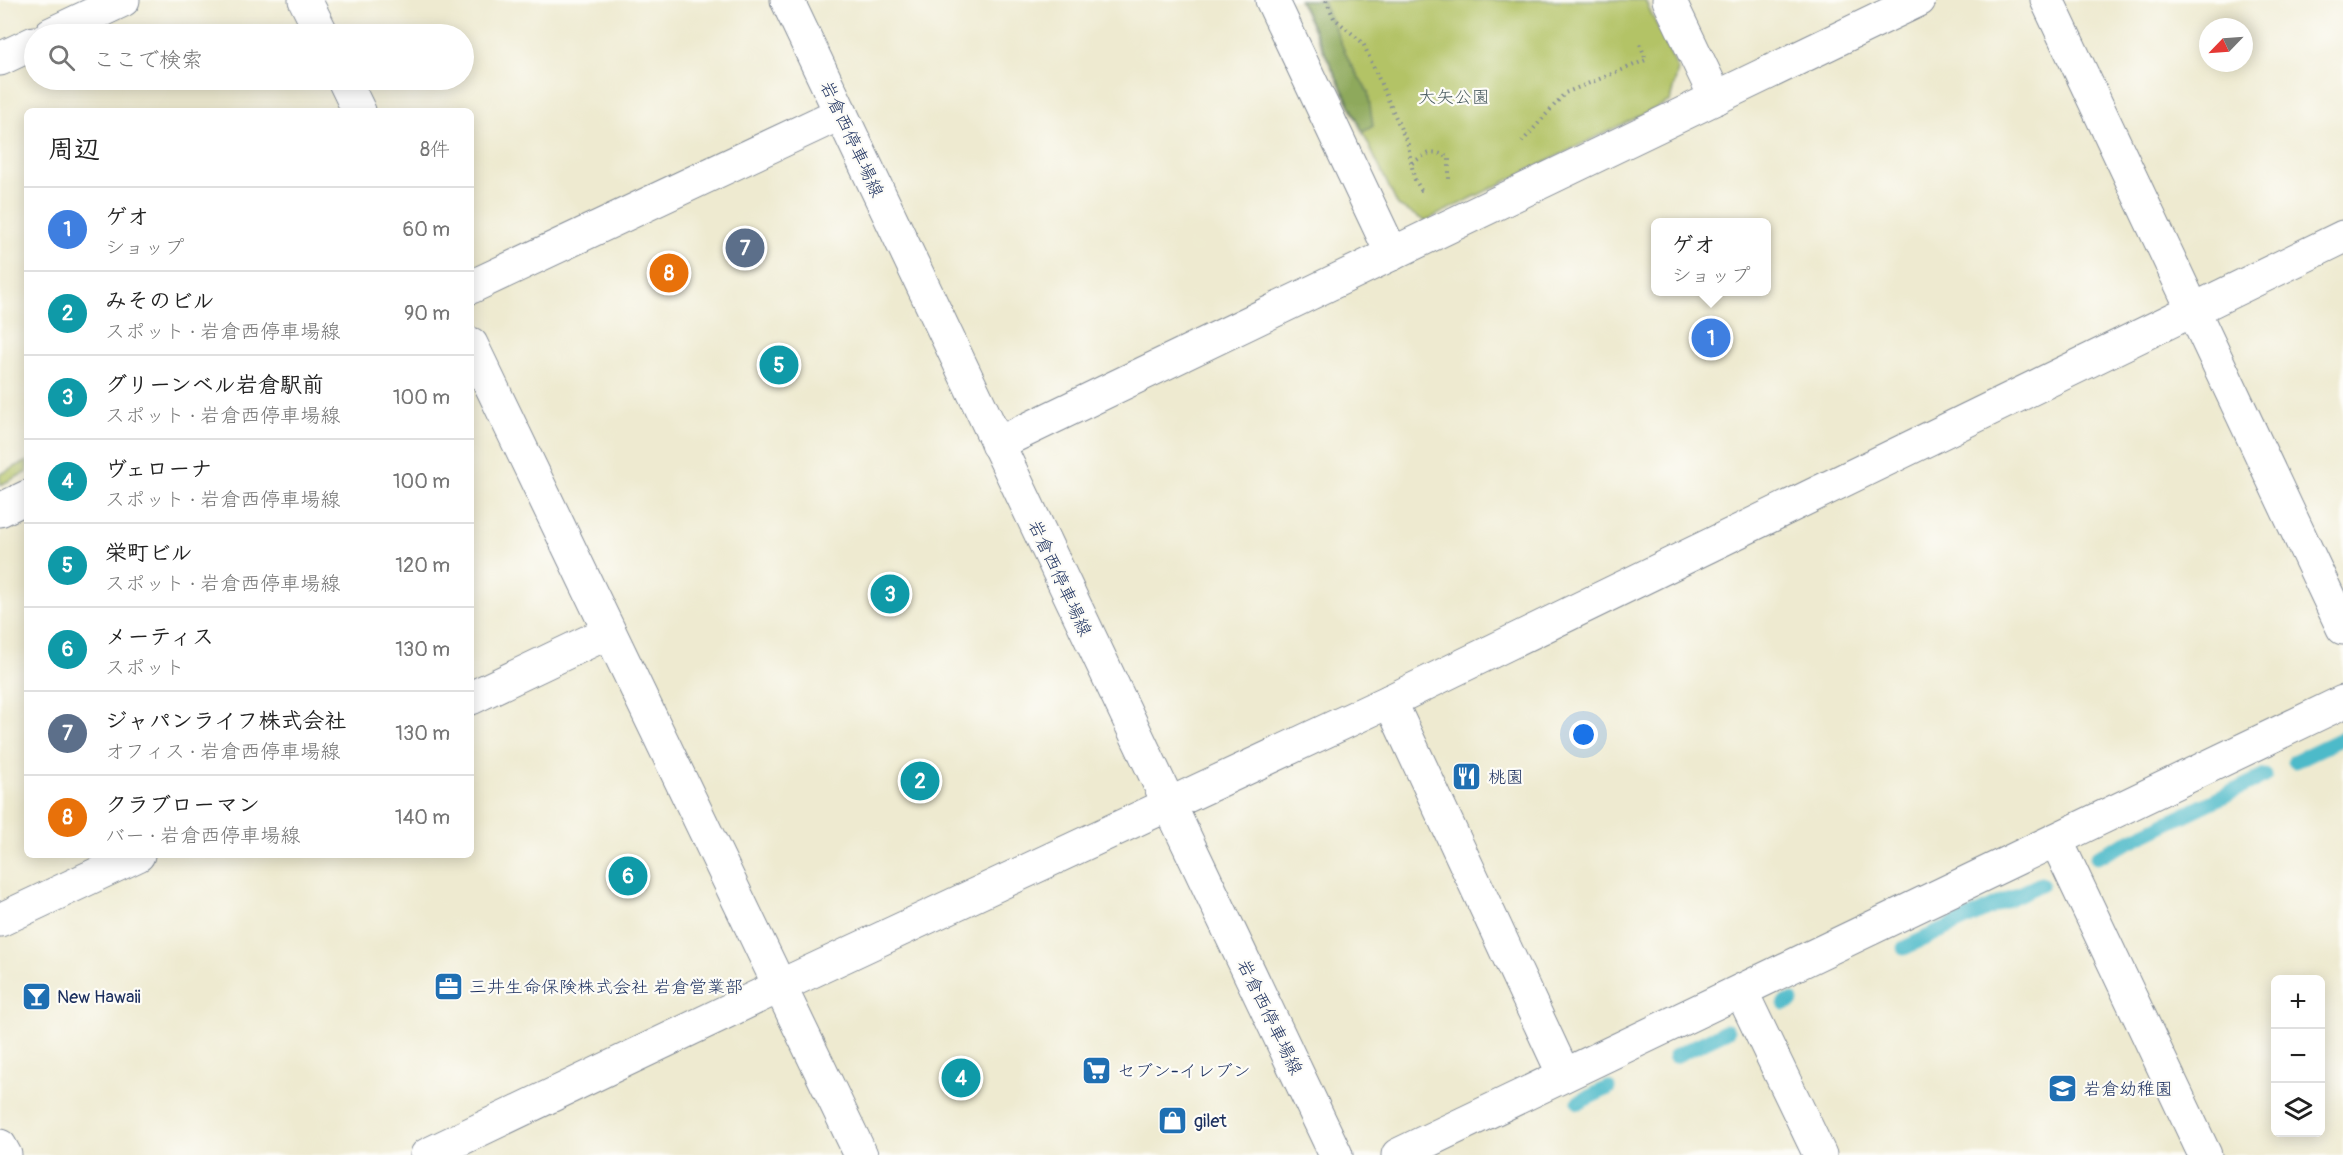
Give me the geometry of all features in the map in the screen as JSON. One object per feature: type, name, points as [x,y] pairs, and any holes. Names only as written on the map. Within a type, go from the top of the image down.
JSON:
[{"type":"street","points":[[72,24],[123,0]]},
{"type":"street","points":[[305,0],[317,24]]},
{"type":"street","name":"岩倉西停車場線","points":[[787,0],[1336,1155]]},
{"type":"street","points":[[1272,0],[1392,254]]},
{"type":"street","points":[[1669,0],[1716,98]]},
{"type":"street","points":[[997,444],[1919,0]]},
{"type":"street","points":[[2047,0],[2343,628]]},
{"type":"street","points":[[0,59],[24,48]]},
{"type":"street","points":[[349,90],[358,108]]},
{"type":"street","points":[[474,286],[841,113]]},
{"type":"street","points":[[428,1155],[780,986],[1390,702],[2343,237]]},
{"type":"street","points":[[474,350],[861,1155]]},
{"type":"street","points":[[0,510],[24,498]]},
{"type":"street","points":[[474,697],[609,632]]},
{"type":"street","points":[[1390,702],[1564,1076]]},
{"type":"street","points":[[1398,1155],[2343,702]]},
{"type":"street","points":[[2056,840],[2205,1155]]},
{"type":"street","points":[[0,920],[132,858]]},
{"type":"street","points":[[1741,991],[1820,1155]]},
{"type":"street","points":[[0,1146],[4,1155]]},
{"type":"path","points":[[1326,0],[1334,18],[1362,43],[1408,145],[1414,178],[1421,190],[1434,190]]},
{"type":"path","points":[[1512,147],[1522,142],[1565,93],[1646,60]]},
{"type":"path","points":[[1412,164],[1430,152],[1438,151],[1449,158],[1449,182]]},
{"type":"path","points":[[1442,186],[1460,176]]},
{"type":"green space","name":"大矢公園","points":[[1299,0],[1645,0],[1678,70],[1670,101],[1425,221],[1398,206]]},
{"type":"green space","points":[[1300,0],[1322,0],[1350,63],[1368,92],[1373,126],[1363,132]]},
{"type":"green space","points":[[24,462],[24,473],[0,485],[0,474]]},
{"type":"waterway","points":[[2295,761],[2343,738]]},
{"type":"waterway","points":[[2097,857],[2265,776]]},
{"type":"waterway","points":[[1904,948],[2041,884]]},
{"type":"waterway","points":[[1785,1003],[1791,1001]]},
{"type":"waterway","points":[[1675,1056],[1727,1031]]},
{"type":"waterway","points":[[1579,1102],[1608,1088]]},
{"type":"place","name":"ジャパンライフ株式会社","points":[[745,248]]},
{"type":"place","name":"クラブローマン","points":[[669,273]]},
{"type":"place","name":"ゲオ","points":[[1711,338]]},
{"type":"place","name":"栄町ビル","points":[[779,365]]},
{"type":"place","name":"グリーンベル岩倉駅前","points":[[890,594]]},
{"type":"place","name":"桃園","points":[[1467,777]]},
{"type":"place","name":"みそのビル","points":[[920,781]]},
{"type":"place","name":"メーティス","points":[[628,876]]},
{"type":"place","name":"三井生命保険株式会社 岩倉営業部","points":[[448,987]]},
{"type":"place","name":"New Hawaii","points":[[36,997]]},
{"type":"place","name":"セブン-イレブン","points":[[1096,1071]]},
{"type":"place","name":"ヴェローナ","points":[[961,1078]]},
{"type":"place","name":"岩倉幼稚園","points":[[2062,1089]]},
{"type":"place","name":"gilet","points":[[1173,1121]]}]
